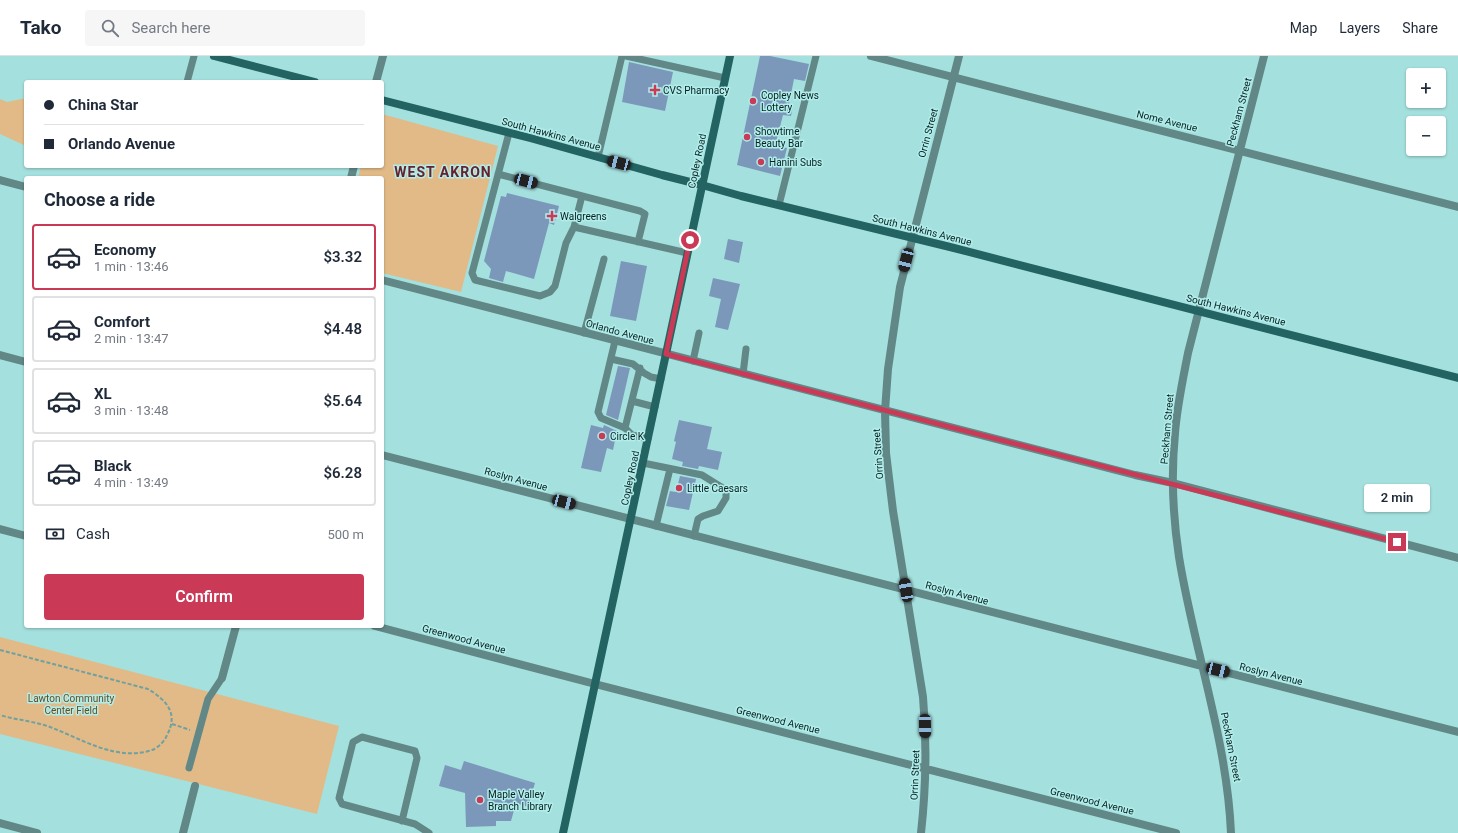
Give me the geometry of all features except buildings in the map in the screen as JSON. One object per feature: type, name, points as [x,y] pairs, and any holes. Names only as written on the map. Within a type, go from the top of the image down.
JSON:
[{"type":"main road","points":[[214,56],[307,80]]},
{"type":"main road","name":"Copley Road","points":[[563,833],[730,56]]},
{"type":"main road","name":"South Hawkins Avenue","points":[[384,101],[662,175],[1458,378]]},
{"type":"street","points":[[377,80],[383,56]]},
{"type":"street","name":"Nome Avenue","points":[[871,56],[1458,207]]},
{"type":"street","name":"Orrin Street","points":[[921,833],[926,768],[923,698],[890,489],[886,453],[885,411],[888,368],[896,305],[959,56]]},
{"type":"street","name":"Peckham Street","points":[[1231,833],[1226,774],[1179,557],[1173,483],[1175,434],[1181,388],[1188,353],[1264,56]]},
{"type":"street","points":[[0,180],[24,186]]},
{"type":"street","name":"Orlando Avenue","points":[[384,281],[885,411],[1135,475],[1173,483],[1458,558]]},
{"type":"street","points":[[0,355],[24,361]]},
{"type":"street","name":"Roslyn Avenue","points":[[384,455],[694,536],[1458,732]]},
{"type":"street","points":[[0,529],[24,535]]},
{"type":"street","points":[[222,678],[235,628]]},
{"type":"street","name":"Greenwood Avenue","points":[[383,628],[1176,833]]},
{"type":"street","points":[[183,833],[195,786]]},
{"type":"street","points":[[0,824],[37,833]]},
{"type":"lane","points":[[188,80],[194,56]]},
{"type":"lane","points":[[598,158],[622,56]]},
{"type":"lane","points":[[626,56],[725,78]]},
{"type":"lane","points":[[780,205],[816,56]]},
{"type":"lane","points":[[509,133],[472,273],[475,280],[540,296],[550,292],[555,286],[566,243],[574,227],[582,196]]},
{"type":"lane","points":[[498,174],[645,214],[638,242]]},
{"type":"lane","points":[[574,227],[687,253]]},
{"type":"lane","points":[[584,332],[604,259]]},
{"type":"lane","points":[[693,361],[699,334]]},
{"type":"lane","points":[[615,340],[598,412],[601,418],[625,428],[632,435],[648,439]]},
{"type":"lane","points":[[743,374],[746,349]]},
{"type":"lane","points":[[611,358],[633,364],[651,377],[661,379]]},
{"type":"lane","points":[[625,428],[640,368]]},
{"type":"lane","points":[[632,401],[655,406]]},
{"type":"lane","points":[[643,463],[702,476],[726,490],[726,498],[718,511],[698,519],[694,536]]},
{"type":"lane","points":[[656,526],[670,469]]},
{"type":"lane","points":[[189,768],[208,699],[222,678]]},
{"type":"lane","points":[[402,821],[417,758],[415,751],[362,738],[354,742],[339,798],[342,804],[402,821],[415,824],[429,833]]},
{"type":"path","points":[[0,650],[148,689],[161,697],[170,709],[172,724],[165,740],[154,750],[135,753],[105,750],[49,727],[0,715]]},
{"type":"path","points":[[172,724],[199,733]]},
{"type":"green space","points":[[24,98],[24,145],[0,134],[0,99],[7,102]]},
{"type":"green space","points":[[384,115],[498,146],[461,292],[384,273],[384,176],[358,176],[360,168],[384,168]]},
{"type":"green space","name":"Lawton Community Center Field","points":[[0,637],[339,726],[317,814],[0,734]]},
{"type":"place","name":"CVS Pharmacy","points":[[655,90]]},
{"type":"place","name":"Copley News Lottery","points":[[753,101]]},
{"type":"place","name":"Showtime Beauty Bar","points":[[747,137]]},
{"type":"place","name":"Hanini Subs","points":[[761,162]]},
{"type":"place","name":"Walgreens","points":[[552,216]]},
{"type":"place","name":"Circle K","points":[[602,436]]},
{"type":"place","name":"Little Caesars","points":[[679,488]]},
{"type":"place","name":"Maple Valley Branch Library","points":[[480,800]]},
{"type":"district","name":"WEST AKRON","points":[[443,172]]},
{"type":"route","points":[[690,240],[666,354],[1135,475],[1173,483],[1397,542]]}]
